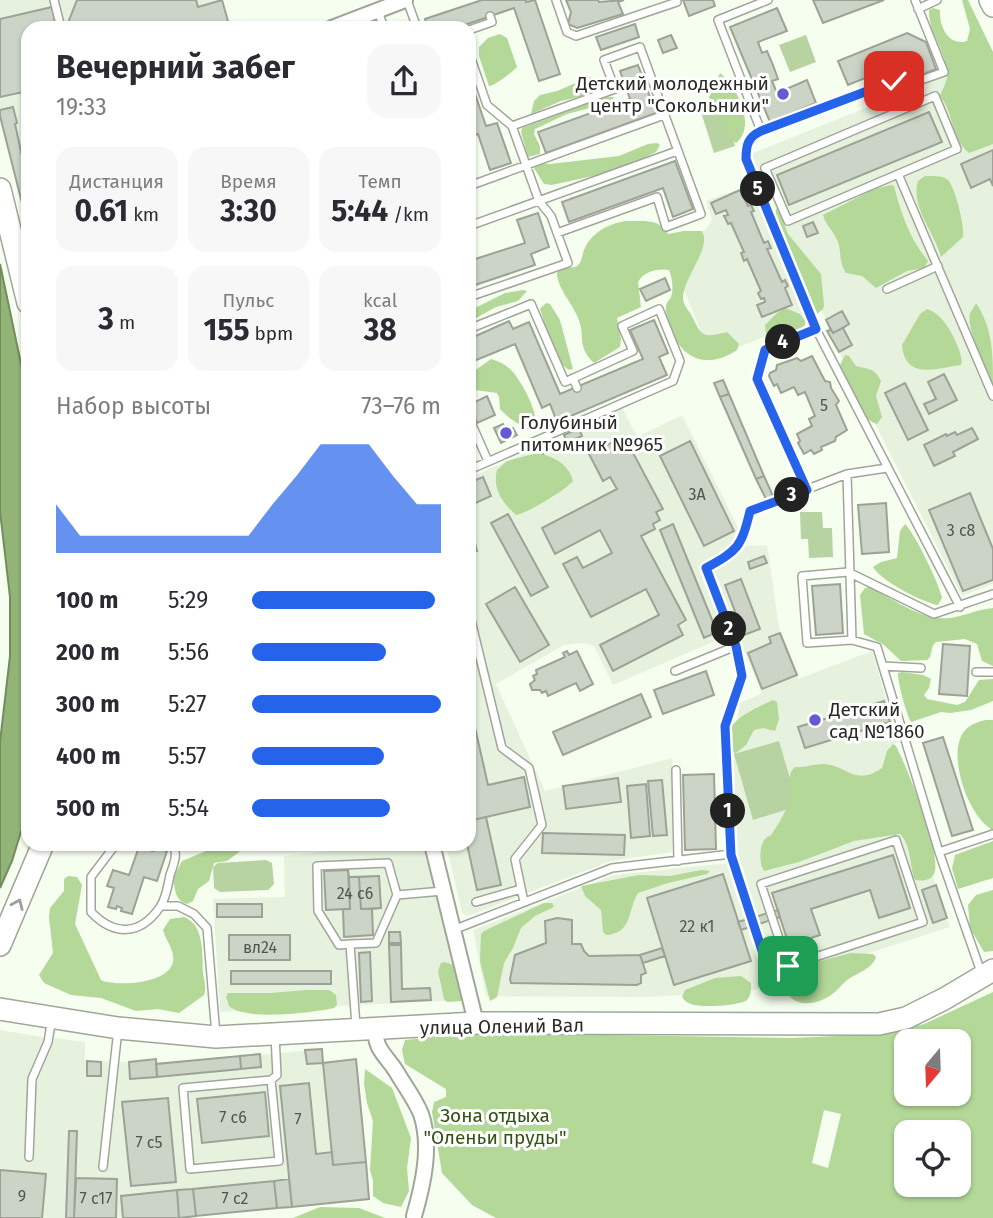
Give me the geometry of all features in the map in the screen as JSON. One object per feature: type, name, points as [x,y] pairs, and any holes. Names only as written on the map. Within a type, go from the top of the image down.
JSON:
[{"type":"main road","points":[[990,0],[993,6]]},
{"type":"main road","points":[[0,189],[21,274]]},
{"type":"main road","points":[[0,945],[40,851]]},
{"type":"main road","name":"улица Олений Вал","points":[[0,1009],[118,1028],[216,1037],[476,1023],[879,1024],[906,1018],[988,973]]},
{"type":"street","points":[[350,21],[406,0]]},
{"type":"street","points":[[434,851],[476,1023]]},
{"type":"street","points":[[366,1030],[421,1114],[425,1165],[414,1217]]},
{"type":"lane","points":[[54,0],[59,21]]},
{"type":"lane","points":[[406,0],[414,21]]},
{"type":"lane","points":[[556,0],[567,32],[576,36],[677,2],[676,0]]},
{"type":"lane","points":[[761,131],[718,20],[768,0]]},
{"type":"lane","points":[[915,0],[944,72],[907,85],[894,81],[761,131],[749,139],[746,159],[816,329],[960,607]]},
{"type":"lane","points":[[918,9],[937,0]]},
{"type":"lane","points":[[378,10],[382,21]]},
{"type":"lane","points":[[476,28],[492,22],[490,16]]},
{"type":"lane","points":[[512,126],[615,89],[604,60],[640,47],[701,214],[666,227],[657,197],[557,233]]},
{"type":"lane","points":[[476,73],[487,105],[512,126],[539,201],[551,216],[568,263],[476,296]]},
{"type":"lane","points":[[935,96],[957,149],[898,174],[788,220],[765,168],[935,96]]},
{"type":"lane","points":[[476,183],[664,116]]},
{"type":"lane","points":[[476,224],[677,151]]},
{"type":"lane","points":[[898,174],[993,396]]},
{"type":"lane","points":[[887,289],[938,266]]},
{"type":"lane","points":[[476,326],[531,304],[565,382],[633,351],[622,326],[659,309],[680,361],[673,381],[588,413],[476,467]]},
{"type":"lane","points":[[807,490],[757,379],[765,350],[816,329]]},
{"type":"lane","points":[[573,378],[577,388]]},
{"type":"lane","points":[[476,434],[488,461]]},
{"type":"lane","points":[[773,984],[731,855],[725,726],[742,676],[736,646],[706,568],[734,552],[744,537],[750,511],[847,474],[887,468]]},
{"type":"lane","points":[[847,474],[852,640]]},
{"type":"lane","points":[[988,973],[939,852],[877,647],[852,640],[807,643],[802,576],[848,572],[934,614],[993,594]]},
{"type":"lane","points":[[476,641],[502,748],[529,768],[542,825],[515,859],[524,902]]},
{"type":"lane","points":[[675,671],[736,646]]},
{"type":"lane","points":[[883,666],[921,668]]},
{"type":"lane","points":[[976,672],[993,672]]},
{"type":"lane","points":[[676,770],[678,860]]},
{"type":"lane","points":[[939,852],[993,834]]},
{"type":"lane","points":[[769,972],[788,966],[923,922],[896,840],[761,884],[788,966]]},
{"type":"lane","points":[[110,851],[90,877],[91,912],[102,924],[117,930],[141,926],[162,906],[176,851]]},
{"type":"lane","points":[[452,931],[612,868],[731,855]]},
{"type":"lane","points":[[388,863],[397,895],[376,943],[350,944],[339,945],[318,911],[317,866],[388,863]]},
{"type":"lane","points":[[477,902],[521,889]]},
{"type":"lane","points":[[397,895],[443,891]]},
{"type":"lane","points":[[162,906],[178,906],[194,914],[207,928],[216,1037]]},
{"type":"lane","points":[[350,944],[366,1030]]},
{"type":"lane","points":[[29,1157],[32,1079],[48,1042],[52,1018]]},
{"type":"lane","points":[[103,1167],[118,1028]]},
{"type":"lane","points":[[271,1080],[279,1161],[190,1169],[183,1088],[271,1080],[277,1075],[275,1035]]},
{"type":"shaded area","points":[[0,0],[222,0],[228,21],[21,21],[21,201],[0,116]]},
{"type":"shaded area","points":[[806,35],[816,62],[790,72],[779,45]]},
{"type":"shaded area","points":[[993,57],[993,584],[962,596],[827,332],[830,329],[751,154]]},
{"type":"shaded area","points":[[722,102],[735,146],[714,153],[700,109]]},
{"type":"shaded area","points":[[750,185],[806,320],[712,358],[666,246],[706,230],[712,219],[706,201]]},
{"type":"shaded area","points":[[0,264],[21,364],[21,832],[0,888],[0,742],[10,656],[10,597],[0,511]]},
{"type":"shaded area","points":[[622,407],[637,437],[682,415],[747,546],[767,545],[780,633],[798,679],[872,651],[899,742],[889,746],[950,927],[751,991],[646,997],[486,996],[473,930],[614,875],[738,862],[732,753],[740,703],[762,693],[736,632],[613,685],[594,646],[584,643],[564,645],[496,684],[545,791],[672,758],[672,852],[611,861],[468,916],[462,913],[448,851],[476,851],[476,475],[554,440],[559,447],[567,443],[564,435]]},
{"type":"shaded area","points":[[800,512],[822,512],[823,528],[832,528],[833,557],[809,558],[808,539],[801,539]]},
{"type":"shaded area","points":[[779,741],[798,806],[753,820],[734,754]]},
{"type":"shaded area","points":[[329,851],[430,851],[462,1000],[220,1012],[213,899],[285,897],[284,856]]},
{"type":"shaded area","points":[[266,860],[272,863],[274,884],[268,890],[220,892],[214,888],[213,867],[218,863]]},
{"type":"shaded area","points":[[0,1030],[43,1037],[43,1042],[53,1043],[55,1038],[85,1042],[85,1061],[129,1062],[156,1059],[156,1064],[322,1049],[323,1063],[356,1059],[369,1199],[176,1218],[0,1218]]},
{"type":"green space","points":[[962,0],[968,0],[993,52],[993,144],[969,153],[959,140],[940,96],[947,78],[946,66],[929,19],[929,10],[940,10],[941,23],[946,34],[955,41],[967,41],[970,29]]},
{"type":"green space","points":[[500,34],[507,38],[517,67],[489,86],[479,56],[479,47],[488,38]]},
{"type":"green space","points":[[720,73],[733,87],[745,117],[742,136],[736,143],[711,109],[709,96]]},
{"type":"green space","points":[[590,77],[598,78],[605,84],[603,88],[531,114],[534,101],[540,95]]},
{"type":"green space","points":[[606,97],[614,97],[609,103],[567,114],[535,129],[540,154],[528,157],[522,128]]},
{"type":"green space","points":[[657,143],[660,145],[656,152],[620,170],[552,185],[544,184],[534,168],[541,163],[619,156]]},
{"type":"green space","points":[[925,176],[948,180],[954,190],[961,216],[963,237],[941,257],[917,200],[918,181]]},
{"type":"green space","points":[[894,186],[911,235],[928,261],[924,268],[907,271],[876,288],[862,276],[846,273],[837,240],[823,215],[874,189]]},
{"type":"green space","points":[[778,208],[788,234],[821,274],[824,305],[816,315],[779,231],[776,218]]},
{"type":"green space","points":[[625,221],[654,223],[668,234],[702,231],[703,246],[687,281],[683,301],[702,333],[709,335],[727,332],[739,344],[737,350],[714,360],[704,360],[695,358],[679,345],[666,313],[666,304],[672,290],[670,273],[669,270],[660,269],[647,273],[638,282],[641,307],[617,318],[620,347],[594,363],[588,357],[583,346],[578,318],[560,285],[557,273],[560,269],[579,265],[587,244],[596,234],[612,224]]},
{"type":"green space","points":[[527,291],[518,301],[496,307],[476,318],[476,308],[505,293]]},
{"type":"green space","points":[[546,303],[550,304],[560,320],[573,369],[569,370],[553,350],[540,309]]},
{"type":"green space","points":[[976,303],[989,332],[993,385],[971,329],[970,313]]},
{"type":"green space","points":[[785,308],[800,314],[805,325],[792,336],[774,341],[766,334],[765,325]]},
{"type":"green space","points":[[927,309],[940,317],[950,330],[960,354],[961,365],[924,370],[909,364],[904,356],[902,345],[920,314]]},
{"type":"green space","points":[[845,355],[849,356],[856,366],[874,371],[881,381],[876,396],[882,417],[877,424],[864,415],[850,390],[840,365]]},
{"type":"green space","points":[[491,359],[507,366],[529,398],[535,415],[534,427],[520,425],[500,409],[497,393],[476,390],[476,370]]},
{"type":"green space","points":[[537,453],[560,462],[573,481],[546,501],[516,515],[497,489],[497,470],[507,461]]},
{"type":"green space","points":[[905,524],[936,582],[942,598],[938,605],[902,590],[873,567],[897,558],[900,531]]},
{"type":"green space","points":[[869,587],[918,613],[939,618],[956,617],[993,608],[993,666],[982,661],[977,644],[965,639],[936,642],[927,660],[901,661],[884,645],[864,634],[860,595]]},
{"type":"green space","points":[[898,673],[931,679],[924,695],[927,699],[957,705],[965,702],[979,680],[993,679],[993,701],[971,710],[941,712],[911,722],[899,683]]},
{"type":"green space","points":[[773,700],[777,702],[779,719],[775,731],[763,728],[754,730],[746,745],[735,754],[729,744],[732,727],[746,714]]},
{"type":"green space","points":[[986,720],[993,720],[993,830],[976,813],[969,800],[959,771],[958,757],[959,744],[965,730]]},
{"type":"green space","points":[[893,744],[907,771],[929,830],[935,864],[934,874],[930,878],[915,880],[908,850],[900,834],[854,841],[799,862],[764,871],[761,860],[762,846],[789,803],[790,775],[795,767],[831,765],[865,776],[882,768],[887,751]]},
{"type":"green space","points":[[993,841],[993,878],[958,889],[952,868],[955,855]]},
{"type":"green space","points":[[206,851],[241,851],[227,861],[214,863],[209,881],[198,889],[193,901],[187,904],[176,894],[173,878],[182,861]]},
{"type":"green space","points":[[701,870],[710,871],[638,893],[625,926],[606,935],[603,932],[601,910],[585,896],[581,886],[639,875],[670,876]]},
{"type":"green space","points":[[68,876],[77,877],[82,885],[75,924],[101,980],[129,983],[162,975],[173,962],[172,950],[163,930],[170,919],[184,917],[191,921],[199,933],[204,995],[179,1013],[158,1009],[136,1011],[101,998],[71,995],[44,983],[39,975],[53,953],[50,908],[64,891],[64,879]]},
{"type":"green space","points":[[993,890],[993,951],[984,952],[970,928],[968,905],[976,895]]},
{"type":"green space","points":[[544,903],[552,903],[554,907],[535,916],[521,928],[504,963],[497,997],[490,1001],[480,961],[481,934]]},
{"type":"green space","points":[[851,953],[873,954],[876,957],[868,968],[847,980],[831,995],[820,1001],[801,1003],[787,992],[785,984],[788,977],[812,963]]},
{"type":"green space","points":[[441,963],[453,965],[464,997],[461,1001],[447,1002],[444,999],[438,971]]},
{"type":"green space","points":[[741,976],[751,983],[749,996],[743,1002],[702,1006],[689,1003],[682,997],[685,990],[715,978]]},
{"type":"green space","points":[[329,990],[336,995],[337,1005],[334,1008],[310,1012],[263,1015],[237,1011],[229,1006],[226,997],[228,993]]},
{"type":"green space","name":"Зона отдыха \"Оленьи пруды\"","points":[[993,992],[993,1218],[496,1218],[472,1205],[442,1173],[432,1112],[434,1102],[446,1097],[446,1089],[405,1064],[402,1050],[405,1040],[481,1033],[792,1038],[894,1031],[894,1106],[971,1106],[971,1029],[904,1029],[924,1024]],"holes":[[[824,1110],[841,1114],[828,1168],[812,1163]]]},
{"type":"green space","points":[[365,1069],[392,1088],[411,1138],[407,1168],[409,1191],[401,1207],[383,1203],[373,1196],[370,1170],[373,1121],[364,1084]]},
{"type":"green space","points":[[320,1207],[359,1208],[385,1218],[293,1218]]},
{"type":"building","points":[[77,0],[196,0],[198,7],[222,0],[228,21],[69,21]]},
{"type":"building","points":[[482,0],[535,0],[560,74],[539,81],[514,8],[476,21],[425,19]]},
{"type":"building","points":[[566,0],[624,0],[618,2],[623,14],[577,28],[568,24],[571,12]]},
{"type":"building","points":[[683,0],[713,0],[715,6],[689,16]]},
{"type":"building","points":[[813,0],[884,0],[823,23]]},
{"type":"building","points":[[52,7],[55,21],[21,21],[21,92],[0,97],[0,19]]},
{"type":"building","points":[[777,8],[787,31],[758,42],[762,53],[767,51],[773,65],[778,79],[772,81],[777,93],[807,80],[816,103],[770,122],[730,27]]},
{"type":"building","points":[[635,24],[639,37],[601,50],[596,37]]},
{"type":"building","points":[[907,33],[926,42],[936,69],[914,78],[907,61],[848,85],[838,61]]},
{"type":"building","points":[[671,35],[677,48],[663,53],[658,40]]},
{"type":"building","points":[[638,65],[656,113],[546,153],[538,132],[630,99],[620,71]]},
{"type":"building","points":[[476,97],[486,126],[497,123],[511,163],[490,170],[478,134],[476,135]]},
{"type":"building","points":[[13,107],[17,123],[15,124],[21,151],[21,199],[0,116],[0,110]]},
{"type":"building","points":[[929,112],[942,142],[789,205],[777,175]]},
{"type":"building","points":[[993,150],[993,186],[990,179],[971,188],[961,164]]},
{"type":"building","points":[[675,161],[693,209],[673,217],[663,188],[569,222],[562,202]]},
{"type":"building","points":[[740,190],[748,206],[751,205],[754,211],[751,212],[764,243],[768,241],[771,248],[767,249],[782,282],[785,280],[788,286],[785,288],[792,305],[762,317],[757,305],[765,302],[764,298],[761,299],[758,293],[761,291],[747,259],[744,261],[741,253],[744,252],[731,223],[728,224],[724,216],[728,215],[726,210],[716,214],[711,203]]},
{"type":"building","points":[[538,213],[549,247],[531,254],[535,265],[476,285],[476,259],[525,243],[517,220]]},
{"type":"building","points":[[813,222],[818,233],[807,237],[803,226]]},
{"type":"building","points":[[665,278],[670,290],[646,301],[640,289]]},
{"type":"building","points":[[842,311],[849,324],[843,328],[852,345],[839,352],[827,331],[831,330],[826,320]]},
{"type":"building","points":[[842,311],[849,324],[833,333],[826,320]]},
{"type":"building","points":[[654,320],[668,353],[659,357],[667,375],[557,422],[550,404],[542,408],[515,344],[476,360],[476,336],[509,321],[513,329],[529,322],[560,394],[643,359],[630,330]]},
{"type":"building","points":[[843,328],[852,345],[839,352],[827,331],[831,330],[833,333]]},
{"type":"building","points":[[812,356],[839,401],[836,405],[847,430],[836,437],[835,441],[821,447],[822,450],[814,454],[811,450],[804,454],[797,434],[812,426],[809,419],[815,416],[805,392],[798,395],[794,387],[781,393],[769,376],[776,370],[777,365],[797,358],[801,361]]},
{"type":"building","points":[[944,374],[957,400],[929,414],[924,404],[936,399],[928,382]]},
{"type":"building","points":[[723,380],[729,394],[720,397],[714,383]]},
{"type":"building","points":[[905,383],[928,430],[908,440],[885,393]]},
{"type":"building","points":[[729,394],[764,476],[756,479],[720,397]]},
{"type":"building","points":[[487,396],[495,415],[477,423],[476,402]]},
{"type":"building","name":"Голубиный питомник №965","points":[[503,424],[506,431],[513,428],[517,435],[501,443],[494,428]]},
{"type":"building","points":[[579,428],[582,436],[567,443],[564,435]]},
{"type":"building","points":[[972,428],[978,439],[953,452],[955,456],[934,466],[924,445],[946,434],[947,436],[955,432],[957,435]]},
{"type":"building","points":[[624,436],[663,509],[656,512],[660,520],[653,524],[655,529],[641,536],[686,620],[678,625],[683,635],[613,671],[600,645],[659,615],[646,589],[591,617],[563,564],[577,557],[583,568],[612,553],[600,530],[555,554],[542,528],[617,489],[610,477],[603,481],[589,454]]},
{"type":"building","points":[[554,440],[558,447],[543,454],[540,447]]},
{"type":"building","points":[[690,441],[734,531],[704,546],[660,456]]},
{"type":"building","points":[[764,476],[773,496],[766,499],[756,479]]},
{"type":"building","points":[[483,477],[491,496],[476,503],[476,480]]},
{"type":"building","points":[[970,493],[993,549],[993,580],[963,591],[929,510]]},
{"type":"building","points":[[886,503],[889,552],[862,554],[858,505]]},
{"type":"building","points":[[508,514],[548,587],[531,596],[491,523]]},
{"type":"building","points":[[673,524],[717,632],[704,638],[660,530]]},
{"type":"building","points":[[764,556],[767,563],[750,569],[748,562]]},
{"type":"building","points":[[741,579],[760,629],[744,635],[725,585]]},
{"type":"building","points":[[840,584],[843,633],[816,635],[812,586]]},
{"type":"building","points":[[515,587],[549,645],[520,662],[486,604]]},
{"type":"building","points":[[780,633],[797,675],[762,689],[748,653],[771,643],[769,637]]},
{"type":"building","points":[[943,644],[970,646],[967,696],[939,694]]},
{"type":"building","points":[[567,651],[569,655],[577,651],[593,684],[580,691],[576,683],[548,696],[546,691],[542,693],[540,690],[532,690],[530,684],[535,680],[533,676],[537,674],[536,670],[565,657],[563,653]]},
{"type":"building","points":[[706,671],[714,695],[663,714],[654,690]]},
{"type":"building","points":[[641,694],[651,717],[563,755],[553,732]]},
{"type":"building","points":[[884,701],[890,722],[805,748],[798,727]]},
{"type":"building","points":[[476,732],[488,785],[524,777],[530,807],[476,819]]},
{"type":"building","points":[[943,737],[973,830],[952,836],[923,743]]},
{"type":"building","points":[[714,774],[716,849],[685,850],[683,775]]},
{"type":"building","points":[[618,778],[621,802],[566,809],[563,786]]},
{"type":"building","points":[[662,780],[667,835],[653,836],[648,781]]},
{"type":"building","points":[[646,784],[650,836],[631,838],[627,786]]},
{"type":"building","points":[[486,817],[501,885],[477,890],[469,851],[476,851],[476,819]]},
{"type":"building","points":[[543,833],[625,835],[624,855],[542,853]]},
{"type":"building","points":[[138,851],[167,851],[157,881],[144,877],[132,914],[121,911],[122,908],[117,906],[116,909],[108,907],[114,888],[107,886],[113,870],[129,875]]},
{"type":"building","points":[[893,855],[910,908],[879,918],[870,890],[811,909],[820,935],[789,945],[772,893]]},
{"type":"building","points":[[348,870],[349,877],[379,876],[381,908],[372,909],[373,935],[344,937],[343,909],[326,910],[324,871]]},
{"type":"building","points":[[348,870],[350,909],[326,910],[324,871]]},
{"type":"building","points":[[723,874],[751,961],[674,985],[647,898]]},
{"type":"building","points":[[379,876],[381,908],[361,909],[359,877]]},
{"type":"building","points":[[349,877],[359,877],[361,909],[372,909],[373,935],[344,937],[343,909],[350,909]]},
{"type":"building","points":[[936,885],[947,918],[933,923],[922,890]]},
{"type":"building","points":[[217,904],[262,904],[262,917],[217,917]]},
{"type":"building","points":[[778,910],[780,917],[741,930],[738,922]]},
{"type":"building","points":[[557,918],[572,920],[572,944],[581,944],[589,956],[640,955],[646,973],[641,975],[641,983],[511,983],[515,955],[546,943],[545,921]]},
{"type":"building","points":[[389,932],[400,932],[401,943],[389,943]]},
{"type":"building","points":[[229,935],[290,935],[290,960],[229,960]]},
{"type":"building","points":[[389,945],[401,945],[402,989],[430,988],[431,1000],[391,1002]]},
{"type":"building","points":[[662,948],[665,956],[643,963],[640,955]]},
{"type":"building","points":[[370,952],[372,1001],[361,1002],[359,953]]},
{"type":"building","points":[[231,971],[331,971],[331,984],[231,984]]},
{"type":"building","points":[[322,1049],[323,1063],[307,1064],[305,1050]]},
{"type":"building","points":[[260,1054],[261,1067],[241,1069],[240,1056]]},
{"type":"building","points":[[240,1056],[241,1069],[157,1077],[156,1064]]},
{"type":"building","points":[[156,1059],[157,1077],[130,1079],[129,1062]]},
{"type":"building","points":[[356,1059],[366,1162],[333,1165],[323,1063]]},
{"type":"building","points":[[87,1061],[101,1062],[101,1076],[87,1076]]},
{"type":"building","points":[[309,1083],[316,1154],[332,1152],[333,1165],[366,1162],[369,1199],[292,1207],[280,1086]]},
{"type":"building","points":[[265,1092],[269,1136],[202,1143],[197,1099]]},
{"type":"building","points":[[168,1098],[176,1182],[131,1186],[122,1102]]},
{"type":"building","points":[[69,1131],[77,1131],[74,1218],[66,1218]]},
{"type":"building","points":[[0,1170],[46,1174],[42,1218],[0,1218]]},
{"type":"building","points":[[76,1178],[117,1179],[116,1218],[74,1218]]},
{"type":"building","points":[[289,1179],[292,1207],[277,1208],[274,1181]]},
{"type":"building","points":[[274,1181],[277,1208],[196,1216],[193,1189]]},
{"type":"building","points":[[193,1189],[196,1216],[179,1218],[177,1190]]},
{"type":"building","points":[[177,1190],[179,1218],[123,1218],[121,1196]]},
{"type":"place","name":"Детский молодежный центр \"Сокольники\"","points":[[783,94]]},
{"type":"place","name":"Голубиный питомник №965","points":[[506,433]]},
{"type":"place","name":"Детский сад №1860","points":[[815,720]]},
{"type":"route","points":[[788,966],[769,972],[731,855],[725,726],[742,676],[736,646],[706,568],[734,552],[744,537],[750,511],[807,490],[757,379],[765,350],[816,329],[746,159],[746,147],[754,134],[894,81]]}]
